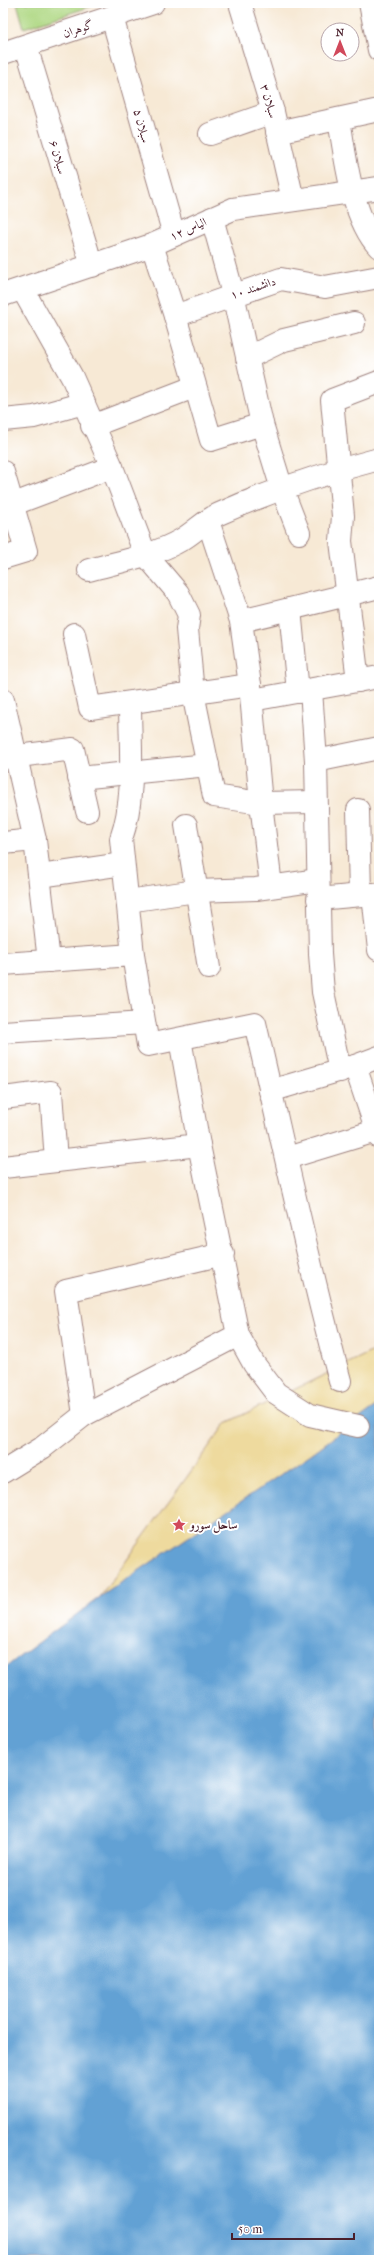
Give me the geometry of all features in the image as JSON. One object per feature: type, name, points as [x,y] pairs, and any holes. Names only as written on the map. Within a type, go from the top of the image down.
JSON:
[{"type":"street","name":"گوهران","points":[[3,53],[153,3]]},
{"type":"street","name":"سبلان ۳","points":[[240,3],[275,122],[293,200]]},
{"type":"street","points":[[370,3],[379,50]]},
{"type":"street","name":"سبلان ۵","points":[[112,17],[174,235]]},
{"type":"street","name":"سبلان ۶","points":[[26,46],[92,266]]},
{"type":"street","points":[[210,134],[275,122],[339,119],[379,110]]},
{"type":"street","points":[[339,119],[351,192],[372,240],[379,247]]},
{"type":"street","name":"الیاس ۱۲","points":[[13,293],[152,245],[233,209],[379,188]]},
{"type":"street","points":[[212,218],[233,294],[262,424],[282,489],[299,533]]},
{"type":"street","points":[[152,245],[175,316],[194,387],[211,440],[262,424]]},
{"type":"street","name":"دانشمند ۱۰","points":[[175,316],[233,294],[281,279],[326,287],[379,277]]},
{"type":"street","points":[[13,293],[72,377],[92,426],[112,467],[144,554],[178,593],[189,615],[187,629],[194,693],[214,796],[261,803],[316,802]]},
{"type":"street","points":[[247,358],[284,340],[354,322]]},
{"type":"street","points":[[74,634],[90,708],[194,693],[304,691],[369,679],[348,594],[341,541],[343,516],[337,470],[332,400],[379,382]]},
{"type":"street","points":[[92,426],[194,387]]},
{"type":"street","points":[[3,420],[34,417],[84,404]]},
{"type":"street","points":[[89,570],[144,554],[181,540],[217,515],[282,489],[337,470],[379,459]]},
{"type":"street","points":[[14,504],[112,467]]},
{"type":"street","points":[[3,475],[14,504],[26,551],[3,558]]},
{"type":"street","points":[[208,521],[241,621],[251,693],[261,803],[271,886]]},
{"type":"street","points":[[241,621],[379,586]]},
{"type":"street","points":[[287,1158],[378,1133],[348,1068],[323,992],[318,890],[316,761],[290,609]]},
{"type":"street","points":[[3,700],[9,757],[35,840],[49,961]]},
{"type":"street","points":[[130,703],[130,772],[126,825],[121,839],[133,956],[148,1045],[254,1024],[287,1158],[314,1286],[340,1382]]},
{"type":"street","points":[[316,761],[379,748]]},
{"type":"street","points":[[9,757],[73,749],[87,811]]},
{"type":"street","points":[[79,778],[208,765]]},
{"type":"street","points":[[358,810],[360,894]]},
{"type":"street","points":[[186,825],[209,968]]},
{"type":"street","points":[[3,843],[35,840]]},
{"type":"street","points":[[40,876],[123,864]]},
{"type":"street","points":[[128,901],[196,891],[256,889],[271,886],[373,894],[379,950]]},
{"type":"street","points":[[3,964],[133,956]]},
{"type":"street","points":[[3,1032],[144,1023]]},
{"type":"street","points":[[180,1039],[199,1145],[223,1254],[238,1335],[254,1364],[276,1393],[310,1415],[358,1426]]},
{"type":"street","points":[[270,1091],[348,1068],[379,1057]]},
{"type":"street","points":[[3,1098],[51,1092],[56,1160]]},
{"type":"street","points":[[3,1167],[199,1145]]},
{"type":"street","points":[[84,1415],[66,1291],[223,1254]]},
{"type":"street","points":[[3,1472],[42,1448],[84,1415],[238,1335]]},
{"type":"green space","points":[[17,3],[102,3],[24,28]]},
{"type":"sand","name":"ساحل سورو","points":[[379,1348],[379,1404],[311,1454],[100,1597],[226,1423]]},
{"type":"water","points":[[379,1404],[379,2260],[3,2260],[3,1669],[100,1597],[311,1454]]},
{"type":"place","name":"ساحل سورو","points":[[179,1525]]}]
